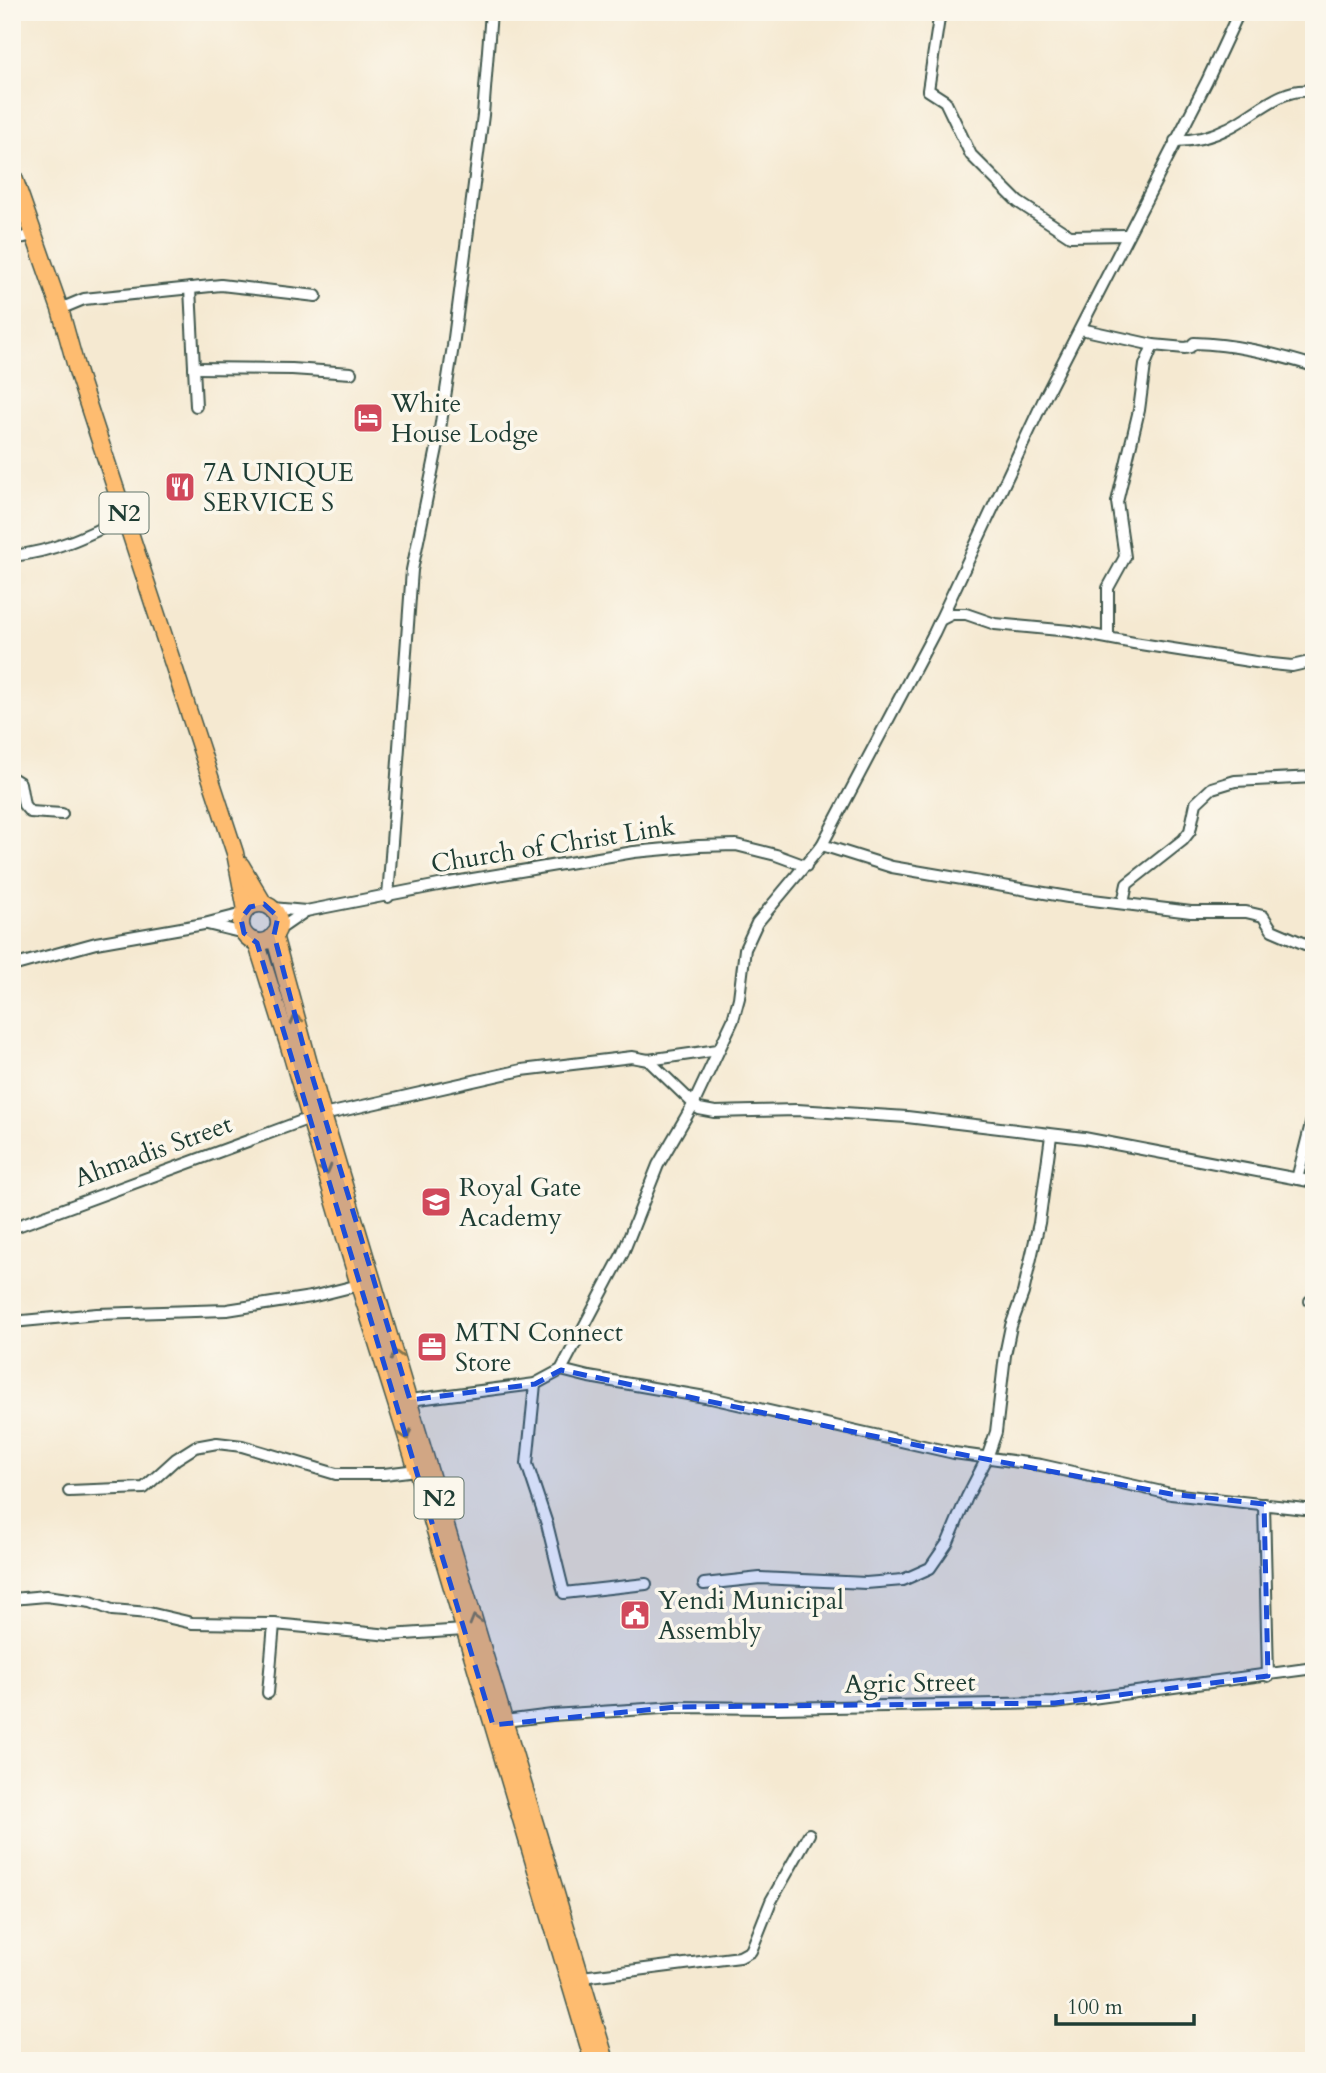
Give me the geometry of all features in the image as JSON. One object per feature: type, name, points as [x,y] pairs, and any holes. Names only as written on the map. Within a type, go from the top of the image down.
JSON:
[{"type":"highway","name":"N2","points":[[12,172],[60,309],[78,374],[235,853],[244,912]]},
{"type":"highway","name":"N2","points":[[235,853],[268,906]]},
{"type":"highway","points":[[254,905],[268,906],[278,917],[275,933],[266,940],[250,937],[241,924],[244,912],[254,905]]},
{"type":"highway","name":"N2","points":[[275,933],[359,1284],[464,1630],[499,1723],[582,1977],[606,2061]]},
{"type":"highway","name":"N2","points":[[250,937],[317,1116],[410,1400],[593,2061]]},
{"type":"street","points":[[388,897],[412,570],[437,448],[453,346],[483,115],[491,12]]},
{"type":"street","points":[[940,12],[928,90],[945,101],[971,155],[1017,202],[1070,236],[1126,235]]},
{"type":"street","points":[[410,1400],[535,1384],[561,1370],[623,1253],[658,1165],[693,1105],[733,1020],[739,998],[745,949],[757,923],[822,845],[940,620],[1046,395],[1239,12]]},
{"type":"street","points":[[1175,141],[1199,141],[1229,128],[1291,93],[1314,92]]},
{"type":"street","points":[[12,258],[14,240],[33,235]]},
{"type":"street","points":[[60,309],[84,299],[221,285],[316,296]]},
{"type":"street","points":[[190,288],[196,406]]},
{"type":"street","points":[[1081,329],[1153,345],[1185,348],[1194,343],[1222,344],[1314,366]]},
{"type":"street","points":[[1108,637],[1108,588],[1125,556],[1117,502],[1139,410],[1145,365],[1153,345]]},
{"type":"street","points":[[194,368],[292,369],[351,373]]},
{"type":"street","points":[[12,556],[38,554],[80,539],[125,517]]},
{"type":"street","points":[[940,620],[952,614],[966,614],[995,624],[1070,631],[1262,663],[1292,666],[1314,662]]},
{"type":"street","points":[[1123,902],[1127,884],[1183,840],[1190,831],[1196,803],[1212,788],[1235,782],[1314,777]]},
{"type":"street","points":[[12,778],[20,783],[24,805],[30,812],[62,814]]},
{"type":"street","name":"Church of Christ Link","points":[[268,906],[306,911],[449,883],[634,852],[699,846],[736,845],[806,866]]},
{"type":"street","points":[[822,845],[892,867],[1068,897],[1191,912],[1245,912],[1263,915],[1272,930],[1314,948]]},
{"type":"street","name":"Church of Christ Link","points":[[275,933],[306,911]]},
{"type":"street","points":[[12,966],[96,943],[204,924],[244,912]]},
{"type":"street","points":[[204,924],[250,937]]},
{"type":"street","name":"Ahmadis Street","points":[[12,1228],[317,1116],[522,1070],[632,1056],[648,1060],[718,1050]]},
{"type":"street","points":[[648,1060],[693,1105],[715,1112],[797,1110],[907,1117],[1084,1138],[1314,1182]]},
{"type":"street","points":[[1297,1179],[1314,1112]]},
{"type":"street","points":[[704,1584],[760,1578],[866,1583],[903,1580],[930,1568],[948,1542],[987,1458],[998,1423],[1005,1355],[1039,1223],[1051,1136]]},
{"type":"street","points":[[12,1322],[97,1314],[227,1310],[311,1297],[359,1284]]},
{"type":"street","points":[[561,1370],[711,1398],[954,1453],[1041,1465],[1171,1494],[1314,1510]]},
{"type":"street","points":[[535,1384],[527,1464],[547,1524],[564,1593],[646,1584]]},
{"type":"street","points":[[69,1492],[144,1488],[176,1459],[195,1447],[217,1443],[242,1446],[336,1474],[384,1474],[417,1470]]},
{"type":"street","points":[[1264,1504],[1268,1676]]},
{"type":"street","points":[[12,1599],[46,1596],[91,1602],[112,1610],[149,1613],[192,1623],[274,1624],[390,1635],[464,1630]]},
{"type":"street","points":[[268,1693],[274,1624]]},
{"type":"street","name":"Agric Street","points":[[499,1723],[552,1715],[677,1707],[1055,1703],[1314,1668]]},
{"type":"street","points":[[582,1977],[740,1957],[751,1951],[771,1901],[809,1834]]},
{"type":"highlighted area","points":[[264,904],[278,917],[274,935],[304,1049],[410,1400],[535,1384],[561,1370],[954,1453],[1171,1494],[1264,1504],[1268,1676],[1055,1703],[677,1707],[493,1725],[257,943],[244,933],[241,919],[250,907]]},
{"type":"place","name":"White House Lodge","points":[[368,418]]},
{"type":"place","name":"7A UNIQUE SERVICE S","points":[[180,487]]},
{"type":"place","name":"Royal Gate Academy","points":[[436,1202]]},
{"type":"place","name":"MTN Connect Store","points":[[432,1347]]},
{"type":"place","name":"Yendi Municipal Assembly","points":[[635,1615]]}]
